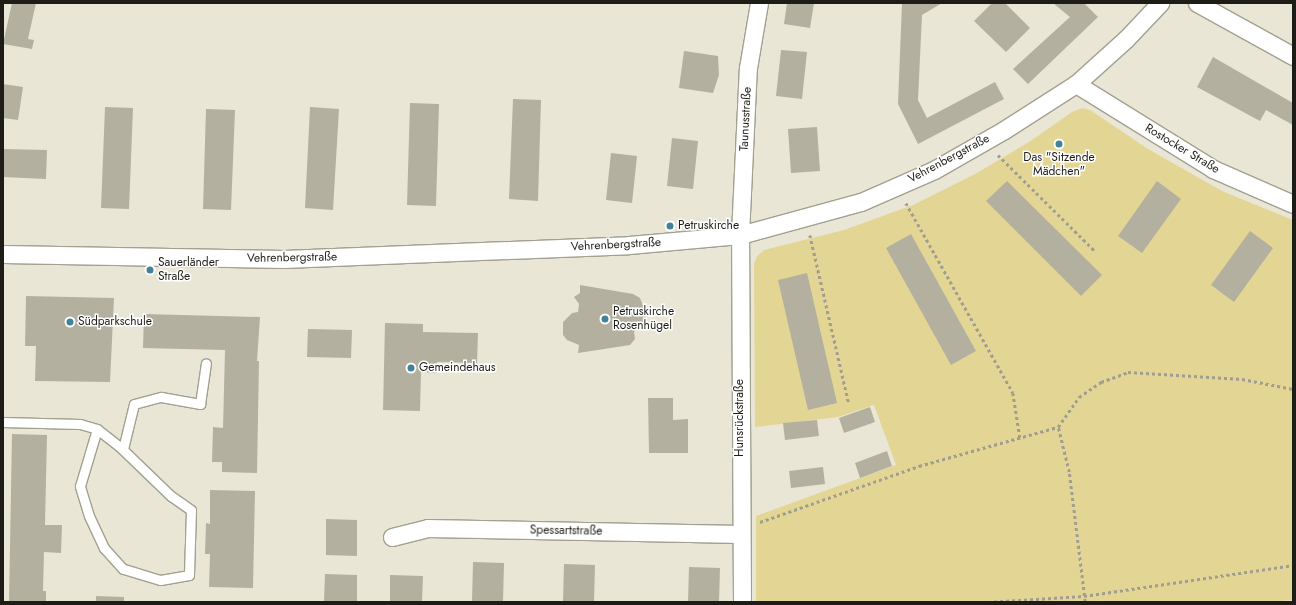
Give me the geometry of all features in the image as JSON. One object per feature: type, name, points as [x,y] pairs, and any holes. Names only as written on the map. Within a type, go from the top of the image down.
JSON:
[{"type":"street","name":"Taunusstraße","points":[[740,235],[748,68],[759,3]]},
{"type":"street","name":"Vehrenbergstraße","points":[[3,254],[284,259],[637,245],[740,235],[806,219],[861,202],[934,170],[1076,84],[1126,39],[1160,3]]},
{"type":"street","points":[[1197,3],[1293,56]]},
{"type":"street","name":"Rostocker Straße","points":[[1076,84],[1213,169],[1293,204]]},
{"type":"street","name":"Hunsrückstraße","points":[[740,235],[742,602]]},
{"type":"street","name":"Spessartstraße","points":[[392,538],[428,528],[741,534]]},
{"type":"lane","points":[[123,449],[134,404],[161,397],[200,404],[206,364]]},
{"type":"lane","points":[[3,422],[80,424],[97,429],[123,449],[171,496],[191,510],[189,575],[160,580],[123,569],[104,548],[89,516],[80,486],[97,429]]},
{"type":"path","points":[[984,141],[1096,252]]},
{"type":"path","points":[[897,186],[1013,393],[1020,437]]},
{"type":"path","points":[[806,219],[849,404]]},
{"type":"path","points":[[741,534],[758,523],[919,466],[1058,427],[1079,397],[1101,382],[1128,372],[1242,379],[1293,389]]},
{"type":"path","points":[[1058,427],[1069,472],[1085,602]]},
{"type":"path","points":[[988,602],[1084,596],[1293,565]]},
{"type":"shaded area","points":[[1082,108],[1090,110],[1148,149],[1222,191],[1293,220],[1293,600],[1270,602],[756,602],[756,516],[896,465],[874,405],[838,417],[755,427],[754,264],[757,256],[764,250],[844,230],[913,205],[977,173],[1029,142],[1072,112]]},
{"type":"building","points":[[12,3],[36,3],[28,39],[34,40],[32,49],[3,44]]},
{"type":"building","points":[[787,3],[814,3],[810,28],[784,24]]},
{"type":"building","points":[[902,3],[942,3],[922,15],[918,100],[927,118],[995,82],[1004,99],[918,144],[898,104]]},
{"type":"building","points":[[992,3],[1005,3],[1030,28],[1006,52],[974,21]]},
{"type":"building","points":[[1053,3],[1084,3],[1098,17],[1028,84],[1013,69],[1070,17]]},
{"type":"building","points":[[781,50],[807,52],[802,99],[776,96]]},
{"type":"building","points":[[684,51],[718,56],[719,75],[713,93],[679,88]]},
{"type":"building","points":[[1213,57],[1293,103],[1293,125],[1266,110],[1260,121],[1197,87]]},
{"type":"building","points":[[3,84],[23,87],[18,120],[3,118]]},
{"type":"building","points":[[513,99],[541,100],[538,201],[509,199]]},
{"type":"building","points":[[410,103],[439,104],[436,206],[407,205]]},
{"type":"building","points":[[105,107],[133,108],[129,209],[101,208]]},
{"type":"building","points":[[310,107],[339,109],[333,210],[305,208]]},
{"type":"building","points":[[206,109],[235,110],[231,210],[203,209]]},
{"type":"building","points":[[817,127],[820,171],[791,173],[788,129]]},
{"type":"building","points":[[672,138],[698,141],[693,189],[667,186]]},
{"type":"building","points":[[3,149],[47,150],[46,179],[3,177]]},
{"type":"building","points":[[611,153],[637,156],[632,203],[606,200]]},
{"type":"building","points":[[1007,181],[1102,275],[1081,296],[986,201]]},
{"type":"building","points":[[1157,181],[1181,199],[1142,253],[1118,236]]},
{"type":"building","points":[[1250,231],[1273,248],[1234,302],[1211,285]]},
{"type":"building","points":[[911,234],[976,351],[951,365],[886,248]]},
{"type":"building","points":[[807,273],[837,403],[808,410],[778,280]]},
{"type":"building","name":"Petruskirche Rosenhügel","points":[[580,285],[633,294],[640,298],[646,313],[645,321],[634,332],[635,339],[630,345],[578,353],[579,345],[567,340],[563,335],[563,322],[572,313],[578,312],[579,304],[574,297],[580,293]]},
{"type":"building","name":"Südparkschule","points":[[26,296],[114,298],[110,382],[35,381],[36,346],[25,346]]},
{"type":"building","points":[[144,314],[260,317],[257,361],[259,361],[257,473],[222,472],[222,462],[212,462],[213,427],[223,428],[225,350],[143,348]]},
{"type":"building","name":"Gemeindehaus","points":[[385,323],[423,324],[423,332],[478,333],[477,363],[437,362],[437,373],[421,372],[420,411],[383,410]]},
{"type":"building","points":[[308,329],[352,330],[351,358],[307,357]]},
{"type":"building","points":[[648,398],[673,398],[673,420],[688,419],[688,453],[649,453]]},
{"type":"building","points":[[870,407],[875,422],[844,433],[839,418]]},
{"type":"building","points":[[817,420],[819,436],[785,440],[783,423]]},
{"type":"building","points":[[12,434],[47,435],[45,525],[62,525],[61,553],[44,552],[43,591],[46,591],[46,602],[9,602]]},
{"type":"building","points":[[887,451],[892,466],[860,478],[855,463]]},
{"type":"building","points":[[823,467],[825,484],[791,488],[789,471]]},
{"type":"building","points":[[210,490],[255,491],[253,588],[209,587],[210,554],[205,554],[206,523],[210,524]]},
{"type":"building","points":[[326,519],[357,520],[357,556],[326,555]]},
{"type":"building","points":[[473,562],[504,563],[503,602],[472,602]]},
{"type":"building","points":[[564,564],[595,565],[594,602],[563,602]]},
{"type":"building","points":[[689,567],[720,568],[719,602],[688,602]]},
{"type":"building","points":[[325,574],[357,575],[357,602],[324,602]]},
{"type":"building","points":[[390,575],[423,576],[422,602],[390,602]]},
{"type":"building","points":[[96,596],[124,597],[124,602],[96,602]]},
{"type":"place","name":"Das \"Sitzende Mädchen\"","points":[[1059,144]]},
{"type":"place","name":"Petruskirche","points":[[670,226]]},
{"type":"place","name":"Sauerländer Straße","points":[[150,270]]},
{"type":"place","name":"Petruskirche Rosenhügel","points":[[605,319]]},
{"type":"place","name":"Südparkschule","points":[[70,322]]},
{"type":"place","name":"Gemeindehaus","points":[[411,368]]}]
